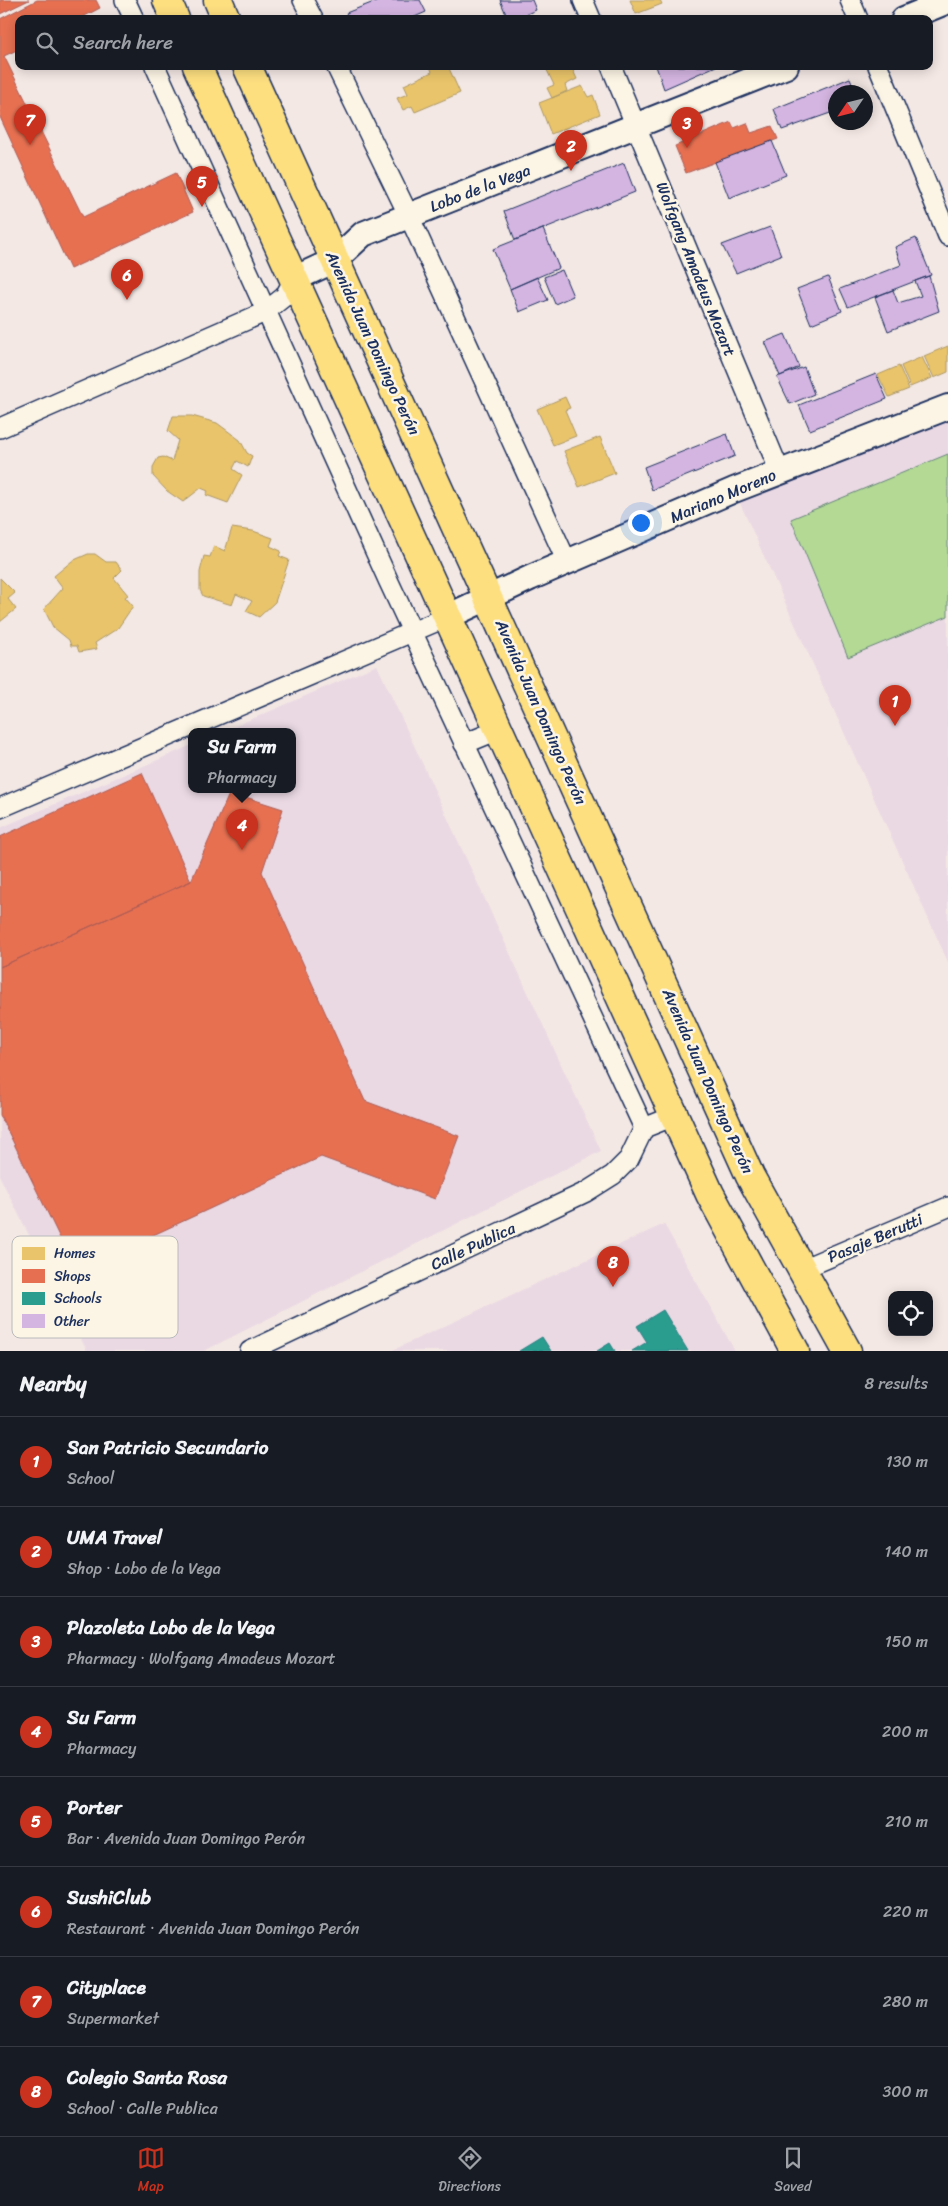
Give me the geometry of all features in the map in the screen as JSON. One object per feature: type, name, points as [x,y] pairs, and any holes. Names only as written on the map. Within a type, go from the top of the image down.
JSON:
[{"type":"main road","points":[[167,0],[173,15]]},
{"type":"main road","points":[[218,0],[224,15]]},
{"type":"main road","points":[[199,70],[710,1194],[795,1351]]},
{"type":"main road","name":"Avenida Juan Domingo Perón","points":[[250,70],[750,1176],[847,1351]]},
{"type":"street","points":[[125,0],[132,15]]},
{"type":"street","points":[[303,0],[310,15]]},
{"type":"street","points":[[583,0],[589,15]]},
{"type":"street","points":[[850,0],[856,15]]},
{"type":"street","points":[[914,15],[948,1]]},
{"type":"street","points":[[157,70],[265,312],[412,632],[644,1128],[674,1116]]},
{"type":"street","points":[[338,70],[408,216],[567,562]]},
{"type":"street","name":"Wolfgang Amadeus Mozart","points":[[613,70],[780,472]]},
{"type":"street","name":"Lobo de la Vega","points":[[294,279],[335,260],[363,234],[637,127],[776,70]]},
{"type":"street","points":[[880,70],[948,236]]},
{"type":"street","points":[[0,428],[265,312],[286,296],[294,279]]},
{"type":"street","name":"Mariano Moreno","points":[[447,617],[567,562],[780,472],[948,407]]},
{"type":"street","points":[[0,808],[447,617]]},
{"type":"street","points":[[464,744],[498,730]]},
{"type":"street","name":"Calle Publica","points":[[250,1351],[586,1192],[613,1175],[630,1159],[644,1128]]},
{"type":"street","name":"Pasaje Berutti","points":[[802,1269],[948,1207]]},
{"type":"shaded area","points":[[948,406],[948,962],[734,490]]},
{"type":"shaded area","points":[[377,665],[601,1151],[204,1351],[87,1351],[80,1338],[178,1338],[178,1236],[30,1236],[0,1177],[0,828],[188,747],[188,793],[296,793],[296,728],[231,728]]},
{"type":"shaded area","points":[[664,1224],[735,1351],[391,1351]]},
{"type":"green space","points":[[948,454],[948,616],[848,657],[791,519]]},
{"type":"building: Homes","points":[[630,0],[660,0],[662,4],[636,14]]},
{"type":"building: Homes","points":[[431,70],[450,70],[460,93],[415,112],[412,106],[403,110],[397,98],[408,94],[404,85],[432,72]]},
{"type":"building: Homes","points":[[547,70],[573,70],[577,79],[565,85],[567,91],[552,98],[547,88],[554,85]]},
{"type":"building: Homes","points":[[582,86],[588,97],[593,95],[600,114],[551,134],[539,103]]},
{"type":"building: Homes","points":[[948,346],[948,372],[934,378],[924,356]]},
{"type":"building: Homes","points":[[922,357],[932,378],[910,387],[901,366]]},
{"type":"building: Homes","points":[[899,366],[909,389],[889,397],[878,375]]},
{"type":"building: Homes","points":[[565,397],[570,408],[565,410],[576,436],[553,445],[537,409]]},
{"type":"building: Homes","points":[[173,416],[192,416],[217,423],[240,440],[247,453],[252,456],[248,467],[237,461],[233,469],[242,475],[228,503],[206,495],[208,491],[201,488],[183,502],[167,491],[153,476],[153,467],[158,458],[163,457],[172,461],[178,440],[168,431]]},
{"type":"building: Homes","points":[[600,437],[615,473],[579,487],[564,451]]},
{"type":"building: Homes","points":[[232,528],[253,531],[273,538],[270,546],[281,551],[279,556],[289,560],[275,602],[259,617],[246,611],[252,601],[236,594],[232,605],[203,596],[200,590],[200,572],[204,556],[210,557],[214,546],[225,551]]},
{"type":"building: Homes","points":[[88,554],[95,554],[106,562],[116,562],[122,570],[114,578],[128,595],[125,597],[133,606],[118,628],[95,643],[97,649],[79,652],[77,646],[71,646],[69,640],[53,627],[44,609],[63,588],[54,576],[72,561]]},
{"type":"building: Homes","points":[[0,578],[15,593],[8,599],[16,609],[0,622]]},
{"type":"building: Shops","points":[[0,0],[29,0],[0,14]]},
{"type":"building: Shops","points":[[37,0],[96,0],[100,8],[87,15],[15,15],[15,51],[4,56],[83,217],[176,173],[193,212],[70,269],[0,117],[0,19]]},
{"type":"building: Shops","points":[[731,122],[734,128],[747,123],[751,133],[772,126],[778,139],[686,173],[675,146]]},
{"type":"building: Shops","points":[[142,773],[191,881],[0,967],[0,837]]},
{"type":"building: Shops","points":[[230,793],[283,809],[262,872],[365,1101],[459,1136],[435,1199],[321,1157],[151,1236],[59,1236],[0,1115],[0,967],[191,881]]},
{"type":"building: Schools","points":[[663,1310],[688,1351],[632,1351],[647,1342],[637,1326]]},
{"type":"building: Schools","points":[[542,1337],[551,1351],[519,1351]]},
{"type":"building: Schools","points":[[610,1343],[615,1351],[597,1351]]},
{"type":"building: Other","points":[[379,0],[420,0],[426,12],[419,15],[347,15],[346,13]]},
{"type":"building: Other","points":[[500,0],[532,0],[536,10],[524,15],[506,15]]},
{"type":"building: Other","points":[[657,70],[707,70],[664,89]]},
{"type":"building: Other","points":[[850,78],[853,85],[833,85]]},
{"type":"building: Other","points":[[828,87],[828,114],[782,130],[774,109]]},
{"type":"building: Other","points":[[772,141],[786,175],[729,198],[715,162]]},
{"type":"building: Other","points":[[624,163],[635,192],[515,240],[504,211]]},
{"type":"building: Other","points":[[770,227],[781,255],[736,273],[722,245]]},
{"type":"building: Other","points":[[543,229],[559,268],[510,289],[493,249]]},
{"type":"building: Other","points":[[916,238],[931,275],[848,307],[840,289],[901,265],[895,247]]},
{"type":"building: Other","points":[[562,270],[573,296],[555,304],[544,277]]},
{"type":"building: Other","points":[[929,276],[939,311],[888,331],[875,297],[893,290],[898,303],[921,296],[915,281]]},
{"type":"building: Other","points":[[537,277],[548,300],[519,312],[510,289]]},
{"type":"building: Other","points":[[828,277],[842,311],[811,324],[797,289]]},
{"type":"building: Other","points":[[785,334],[799,367],[780,376],[765,342]]},
{"type":"building: Other","points":[[804,367],[814,394],[790,404],[777,377]]},
{"type":"building: Other","points":[[876,374],[887,399],[810,430],[799,405]]},
{"type":"building: Other","points":[[727,434],[735,456],[652,490],[644,467]]},
{"type":"place","name":"Cityplace","points":[[30,145]]},
{"type":"place","name":"Plazoleta Lobo de la Vega","points":[[687,148]]},
{"type":"place","name":"UMA Travel","points":[[571,171]]},
{"type":"place","name":"Porter","points":[[202,207]]},
{"type":"place","name":"SushiClub","points":[[127,300]]},
{"type":"place","name":"San Patricio Secundario","points":[[895,726]]},
{"type":"place","name":"Su Farm","points":[[242,850]]},
{"type":"place","name":"Colegio Santa Rosa","points":[[613,1287]]}]
